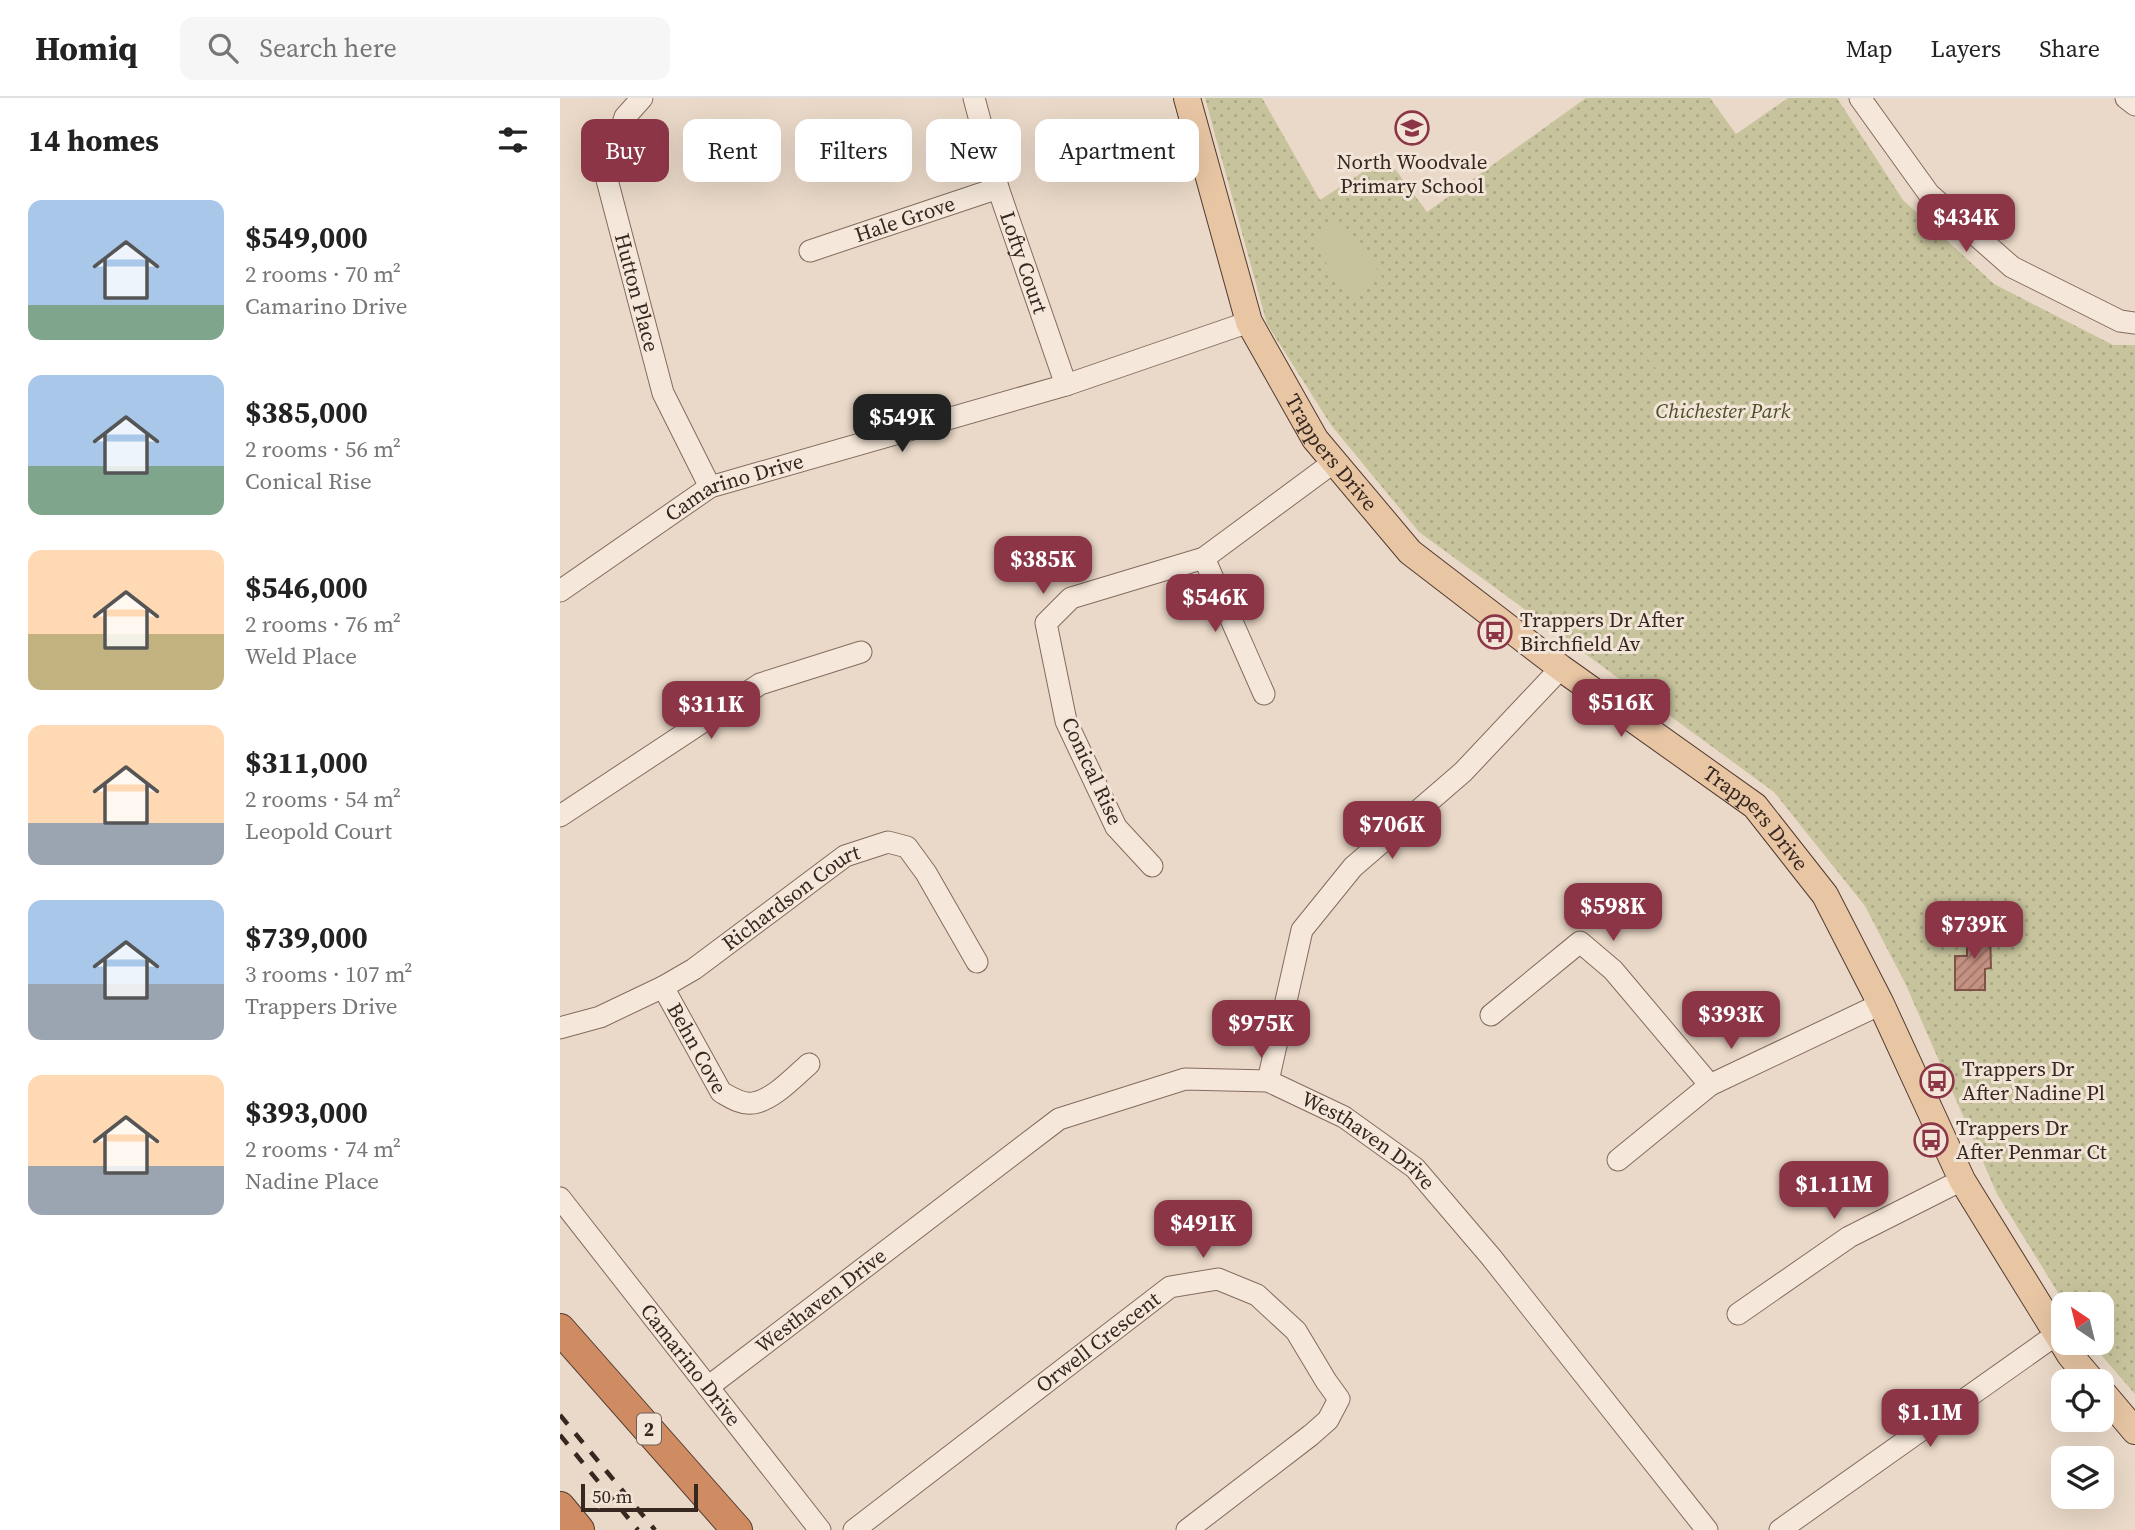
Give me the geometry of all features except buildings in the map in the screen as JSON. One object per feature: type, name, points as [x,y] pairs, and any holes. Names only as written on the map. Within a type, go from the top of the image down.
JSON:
[{"type":"highway","name":"2","points":[[560,1329],[737,1530]]},
{"type":"highway","points":[[560,1507],[579,1530]]},
{"type":"main road","name":"Trappers Drive","points":[[1187,98],[1249,323],[1315,439],[1410,552],[1561,668],[1755,806],[1825,895],[1881,1004],[1962,1180],[2051,1324]]},
{"type":"main road","name":"Trappers Drive","points":[[2070,1355],[2082,1369]]},
{"type":"main road","points":[[2114,1406],[2135,1431]]},
{"type":"street","name":"Hutton Place","points":[[642,98],[625,117],[606,176],[663,393],[710,487]]},
{"type":"street","name":"Lofty Court","points":[[974,98],[998,188],[1066,385]]},
{"type":"street","points":[[1860,98],[1929,194],[2012,267],[2120,321],[2135,323]]},
{"type":"street","points":[[2126,98],[2135,105]]},
{"type":"street","name":"Hale Grove","points":[[810,251],[998,188]]},
{"type":"street","name":"Camarino Drive","points":[[560,591],[710,487],[1066,385],[1249,323]]},
{"type":"street","name":"Conical Rise","points":[[1152,866],[1116,827],[1066,721],[1046,623],[1071,597],[1204,558],[1334,462]]},
{"type":"street","points":[[1204,558],[1264,694]]},
{"type":"street","points":[[560,816],[760,684],[861,652]]},
{"type":"street","points":[[1268,1082],[1302,930],[1353,867],[1463,772],[1561,668]]},
{"type":"street","name":"Richardson Court","points":[[560,1028],[600,1017],[663,988],[694,969],[845,856],[888,842],[907,846],[926,873],[977,961]]},
{"type":"street","points":[[1492,1015],[1580,942],[1613,970],[1710,1084]]},
{"type":"street","name":"Behn Cove","points":[[663,988],[721,1092],[736,1100],[752,1104],[772,1094],[809,1064]]},
{"type":"street","points":[[1618,1160],[1710,1084],[1881,1004]]},
{"type":"street","name":"Westhaven Drive","points":[[708,1387],[1059,1119],[1185,1079],[1268,1082],[1344,1116],[1415,1168],[1491,1256],[1707,1530]]},
{"type":"street","points":[[1738,1314],[1849,1237],[1962,1180]]},
{"type":"street","name":"Camarino Drive","points":[[560,1198],[820,1530]]},
{"type":"street","name":"Orwell Crescent","points":[[854,1530],[1170,1287],[1218,1279],[1257,1295],[1296,1331],[1339,1399],[1328,1420],[1311,1435],[1187,1530]]},
{"type":"street","points":[[1780,1530],[2051,1338]]},
{"type":"green space","name":"Chichester Park","points":[[1205,98],[1262,98],[1320,200],[1386,157],[1427,212],[1586,98],[1710,98],[1736,134],[1788,98],[1837,98],[1903,200],[1994,284],[2113,345],[2135,345],[2135,1394],[2101,1355],[2114,1355],[2114,1292],[2058,1292],[1997,1194],[1906,985],[1865,906],[1774,792],[1419,532],[1331,425],[1267,324]]},
{"type":"green space","points":[[1341,221],[1382,277],[1351,298],[1311,241]]},
{"type":"green space","points":[[1625,324],[1666,369],[1661,374],[1619,327]]},
{"type":"railway","points":[[560,1415],[655,1530]]},
{"type":"railway","points":[[560,1435],[638,1530]]},
{"type":"place","name":"North Woodvale Primary School","points":[[1412,128]]},
{"type":"place","name":"Trappers Dr After Birchfield Av","points":[[1495,632]]},
{"type":"place","name":"Trappers Dr After Nadine Pl","points":[[1937,1081]]},
{"type":"place","name":"Trappers Dr After Penmar Ct","points":[[1931,1140]]}]
